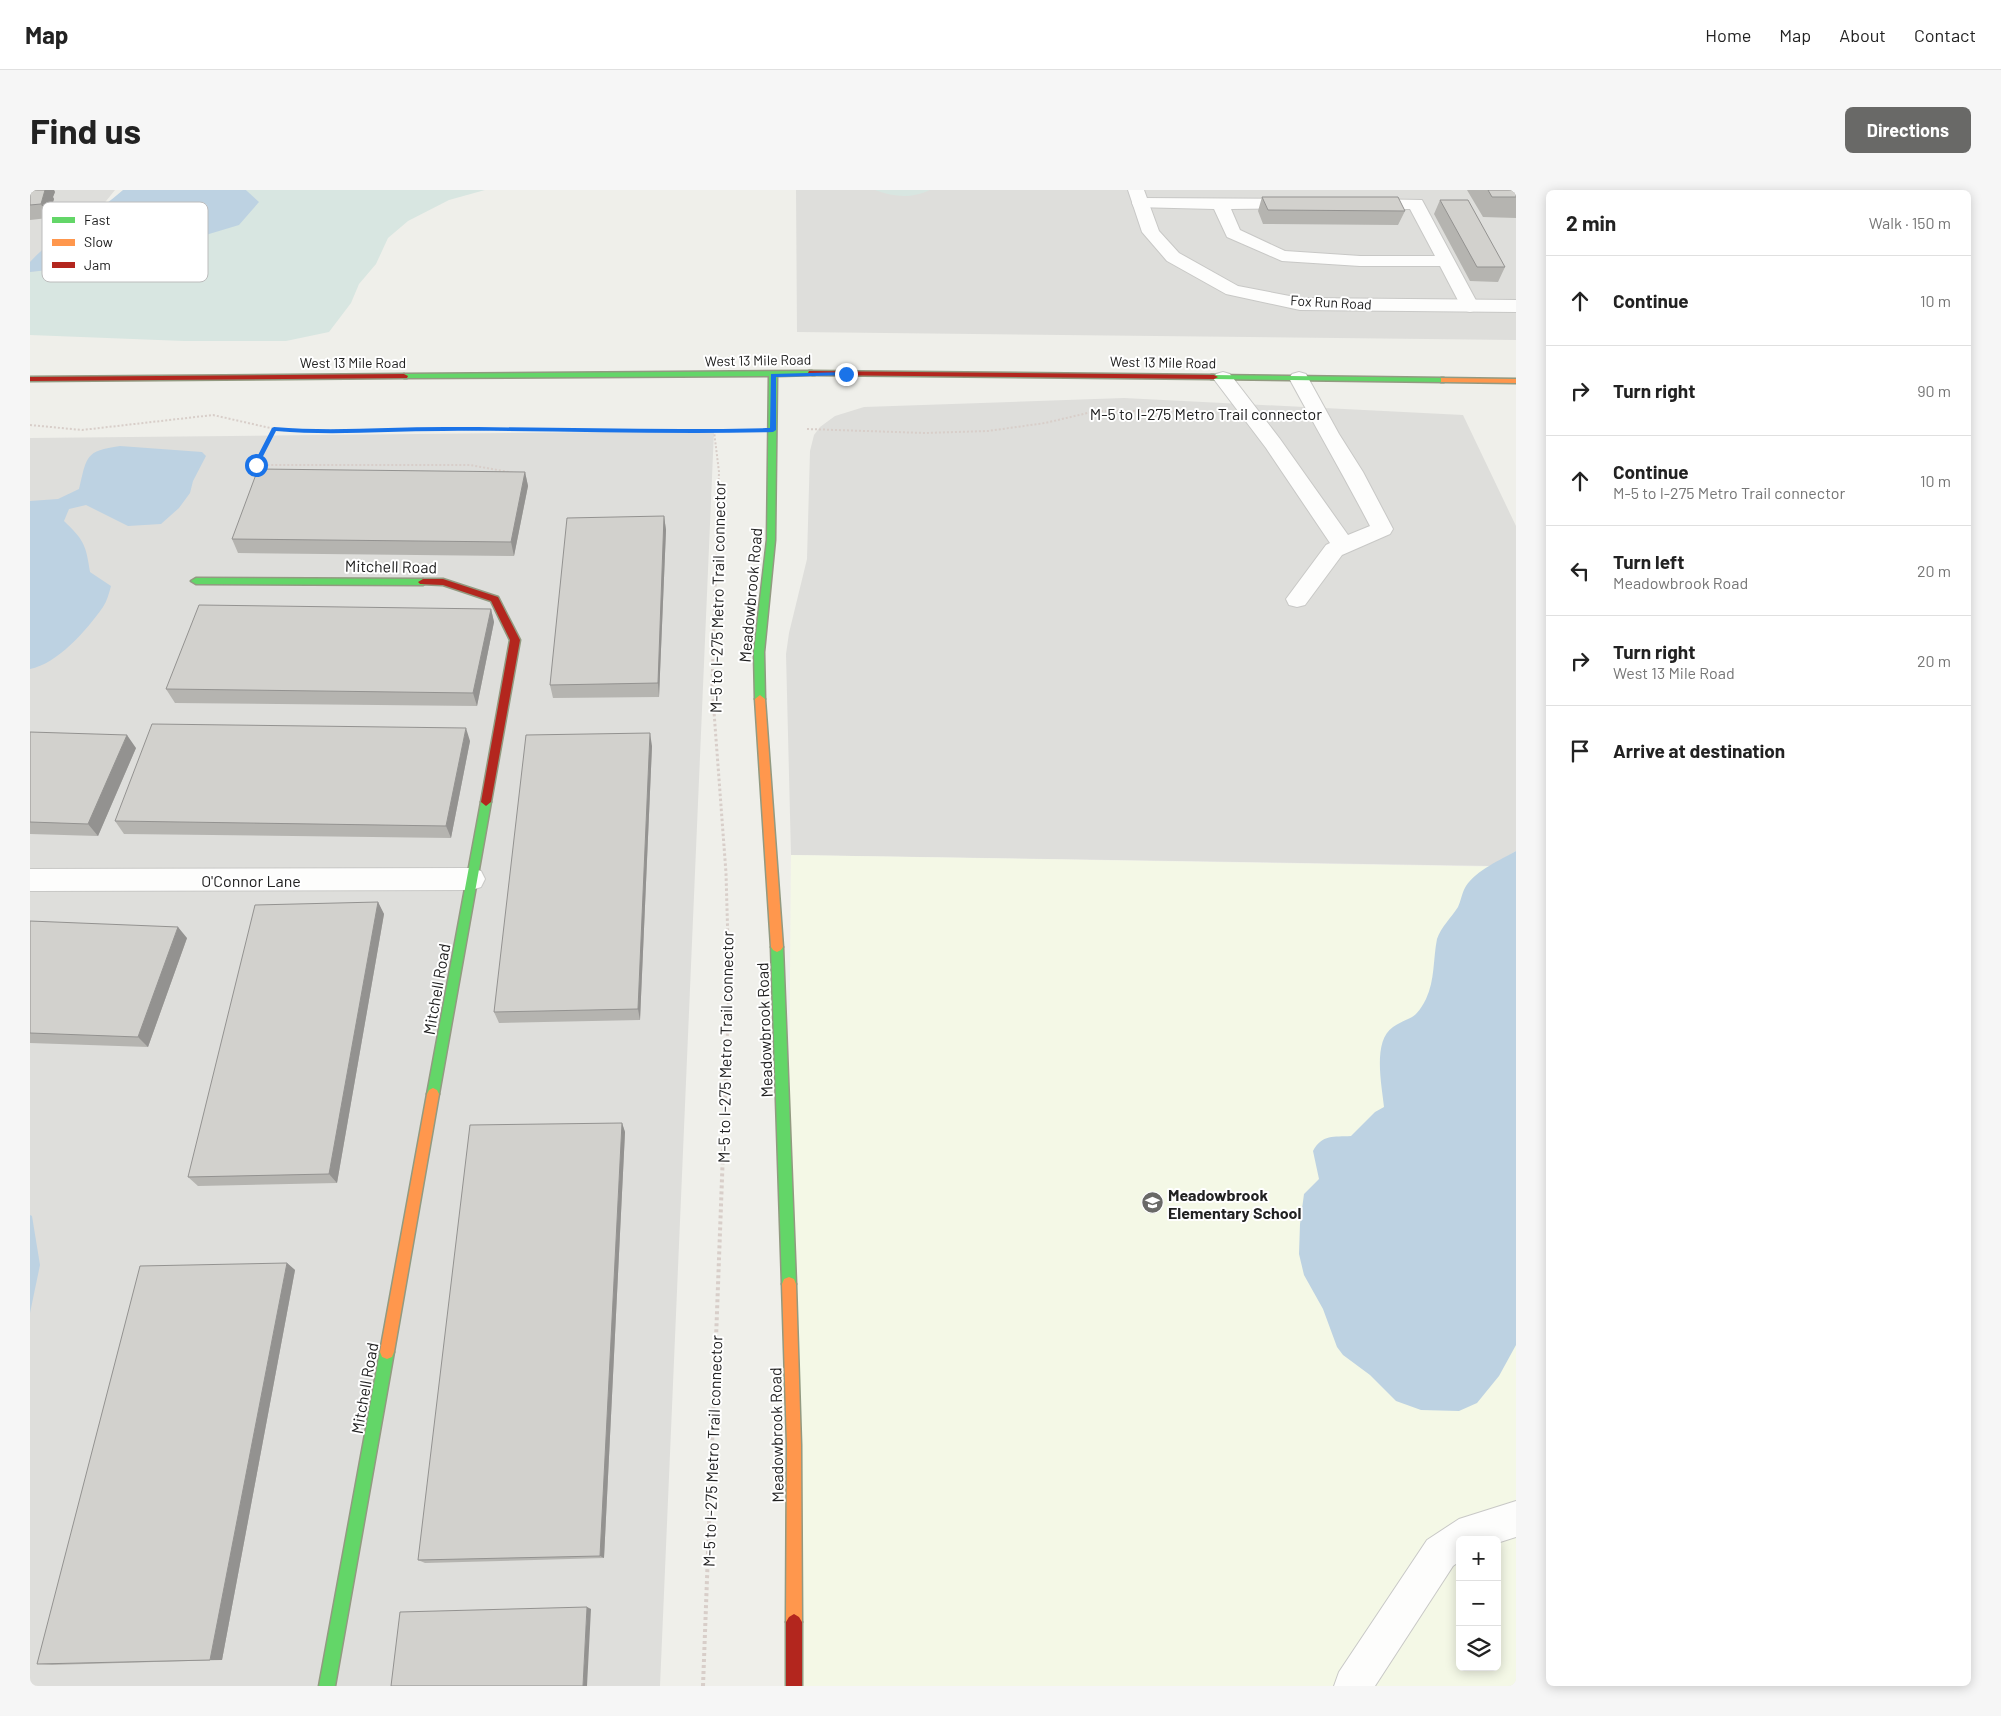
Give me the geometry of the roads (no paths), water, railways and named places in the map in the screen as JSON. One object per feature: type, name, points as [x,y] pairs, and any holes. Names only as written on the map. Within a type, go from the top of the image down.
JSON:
[{"type":"street","points":[[1138,196],[1221,204],[1309,204]]},
{"type":"street","name":"Fox Run Road","points":[[1138,196],[1151,232],[1173,257],[1232,290],[1300,304],[1516,306]]},
{"type":"street","points":[[1221,204],[1233,233],[1282,256],[1360,261],[1446,261]]},
{"type":"street","points":[[1348,204],[1416,204],[1470,306]]},
{"type":"street","name":"West 13 Mile Road","points":[[30,379],[846,374],[1516,381]]},
{"type":"street","name":"Meadowbrook Road","points":[[773,375],[772,540],[759,652],[767,816],[776,902],[785,1159],[794,1446],[794,1686]]},
{"type":"street","points":[[1223,378],[1344,546]]},
{"type":"street","points":[[1297,599],[1334,550],[1382,529],[1353,472],[1329,434],[1299,378]]},
{"type":"street","name":"Mitchell Road","points":[[196,581],[443,582],[495,599],[515,640],[327,1686]]},
{"type":"street","name":"O'Connor Lane","points":[[30,880],[472,879]]},
{"type":"street","points":[[1466,1536],[1472,1532],[1516,1519]]},
{"type":"street","points":[[1353,1686],[1440,1553],[1456,1543]]},
{"type":"water","points":[[123,190],[246,190],[259,202],[239,225],[208,234],[208,202],[108,202]]},
{"type":"water","points":[[42,250],[42,271],[30,272],[30,262]]},
{"type":"water","points":[[120,446],[202,452],[206,456],[193,481],[190,493],[179,508],[161,524],[128,526],[86,505],[69,509],[64,521],[80,538],[87,555],[90,572],[111,586],[103,607],[89,626],[71,645],[51,660],[30,669],[30,501],[58,499],[79,489],[89,457],[100,450]]},
{"type":"water","points":[[1516,851],[1516,1345],[1499,1376],[1477,1403],[1459,1411],[1421,1410],[1396,1401],[1370,1375],[1343,1355],[1337,1347],[1323,1309],[1304,1275],[1299,1254],[1304,1194],[1319,1179],[1313,1151],[1320,1142],[1334,1137],[1351,1136],[1375,1112],[1384,1107],[1380,1076],[1382,1042],[1393,1027],[1415,1015],[1426,999],[1432,977],[1437,939],[1458,907],[1466,886],[1482,870]]},
{"type":"water","points":[[30,1215],[32,1216],[40,1265],[30,1313]]},
{"type":"place","name":"Meadowbrook Elementary School","points":[[1152,1203]]}]
